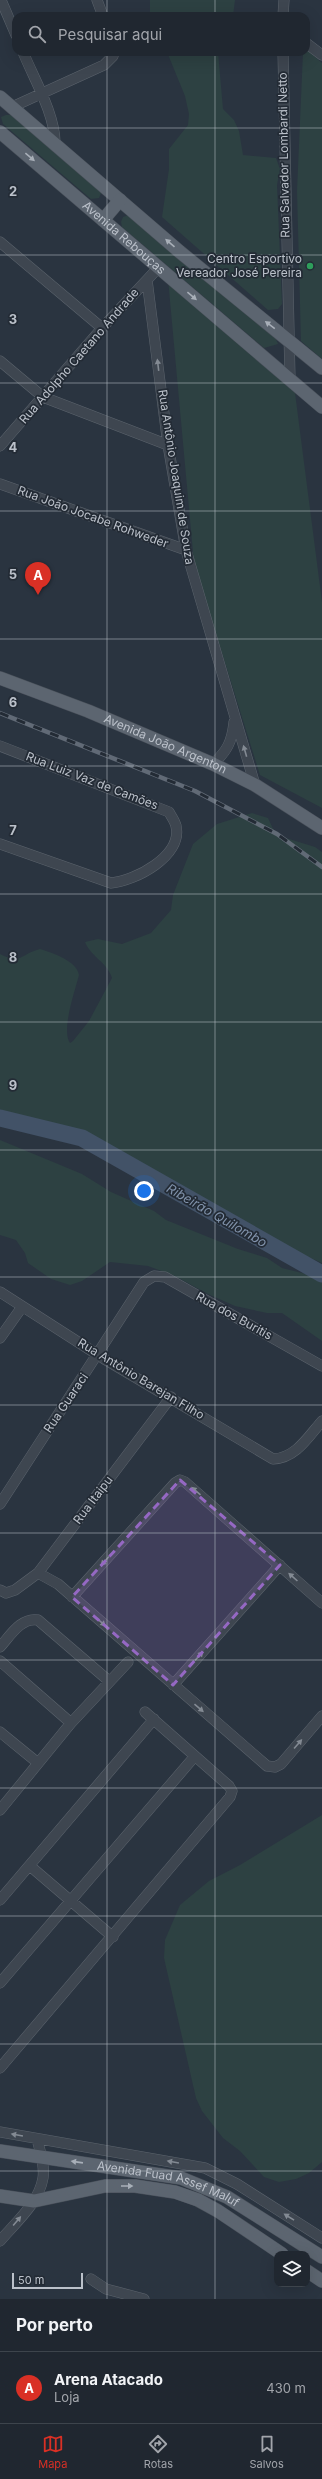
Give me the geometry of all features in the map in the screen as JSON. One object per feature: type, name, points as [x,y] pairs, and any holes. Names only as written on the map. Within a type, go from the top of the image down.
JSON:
[{"type":"main road","points":[[4,101],[56,143],[120,200],[322,368]]},
{"type":"main road","name":"Avenida Rebouças","points":[[0,132],[322,406]]},
{"type":"main road","points":[[103,220],[120,200]]},
{"type":"main road","name":"Avenida João Argenton","points":[[0,678],[88,711],[213,764],[255,785],[322,828]]},
{"type":"main road","name":"Avenida Fuad Assef Maluf","points":[[0,2151],[181,2178],[205,2186],[227,2196],[321,2256]]},
{"type":"main road","name":"Avenida Fuad Assef Maluf","points":[[0,2196],[34,2201],[105,2186],[135,2186],[175,2192],[198,2200],[218,2211],[278,2251]]},
{"type":"main road","points":[[310,2273],[322,2281]]},
{"type":"street","points":[[1,0],[12,26]]},
{"type":"street","points":[[97,0],[102,12]]},
{"type":"street","points":[[283,12],[284,0]]},
{"type":"street","points":[[310,46],[322,55]]},
{"type":"street","points":[[25,56],[55,130],[56,143]]},
{"type":"street","points":[[4,101],[40,93],[104,65],[113,56]]},
{"type":"street","name":"Rua Salvador Lombardi Netto","points":[[283,56],[290,378]]},
{"type":"street","points":[[0,242],[102,328]]},
{"type":"street","name":"Rua Adolpho Caetano Andrade","points":[[0,446],[102,328],[159,267]]},
{"type":"street","name":"Rua Antônio Joaquim de Souza","points":[[147,280],[168,445],[186,550],[255,785]]},
{"type":"street","points":[[0,361],[43,397],[168,445]]},
{"type":"street","name":"Rua João Jocabe Rohweder","points":[[0,484],[186,550]]},
{"type":"street","name":"Rua Antônio Joaquim de Souza","points":[[213,764],[227,751],[233,737],[235,716]]},
{"type":"street","name":"Rua Luiz Vaz de Camões","points":[[0,746],[170,812],[176,826],[174,843],[162,860],[134,878],[124,882],[111,883],[0,844]]},
{"type":"street","name":"Rua dos Buritis","points":[[144,1282],[154,1276],[165,1277],[322,1366]]},
{"type":"street","name":"Rua Guaraci","points":[[0,1504],[144,1282]]},
{"type":"street","name":"Rua Antônio Barejan Filho","points":[[0,1292],[98,1355],[273,1459],[284,1458],[293,1454],[322,1421]]},
{"type":"street","points":[[0,1338],[22,1307]]},
{"type":"street","name":"Rua Itaipu","points":[[3,1591],[15,1590],[38,1573],[171,1397]]},
{"type":"street","points":[[72,1597],[175,1483],[180,1480],[185,1482],[322,1603]]},
{"type":"street","points":[[173,1685],[280,1565]]},
{"type":"street","points":[[38,1573],[58,1584],[267,1766],[281,1764],[322,1716]]},
{"type":"street","points":[[0,1647],[24,1621],[31,1619],[38,1620],[108,1681]]},
{"type":"street","points":[[0,1661],[71,1723]]},
{"type":"street","points":[[1,1806],[108,1681],[128,1662]]},
{"type":"street","points":[[0,2068],[113,1937],[230,1797],[232,1792],[229,1786],[145,1712]]},
{"type":"street","points":[[0,1900],[154,1719]]},
{"type":"street","points":[[0,1732],[38,1763]]},
{"type":"street","points":[[0,1983],[195,1756]]},
{"type":"street","points":[[30,1866],[113,1937]]},
{"type":"street","points":[[0,2132],[205,2168],[237,2184],[322,2238]]},
{"type":"street","points":[[0,2241],[34,2201],[43,2179],[42,2158],[37,2139]]},
{"type":"street","points":[[91,2278],[106,2289],[144,2299]]},
{"type":"highlighted area","points":[[180,1480],[280,1565],[173,1685],[72,1597]]},
{"type":"green space","points":[[150,0],[235,0],[234,12],[150,12]]},
{"type":"green space","name":"Centro Esportivo Vereador José Pereira","points":[[310,52],[322,63],[322,359],[301,341],[297,191],[303,56],[310,56]]},
{"type":"green space","points":[[169,56],[218,56],[223,109],[234,120],[239,131],[243,155],[276,158],[280,169],[277,185],[282,304],[278,309],[268,310],[162,217],[169,169],[169,149],[188,125],[189,114],[185,96]]},
{"type":"green space","points":[[12,115],[98,187],[101,193],[99,198],[91,199],[3,124],[1,117]]},
{"type":"green space","points":[[129,215],[275,337],[278,344],[264,348],[122,227],[121,222],[123,217]]},
{"type":"green space","points":[[168,279],[294,385],[322,602],[322,808],[260,775],[194,563]]},
{"type":"green space","points":[[252,813],[268,818],[276,835],[315,847],[322,852],[322,1263],[297,1252],[281,1249],[240,1225],[151,1183],[126,1165],[60,1129],[0,1112],[0,954],[17,959],[40,949],[64,958],[74,966],[79,975],[68,1020],[67,1029],[70,1043],[89,1021],[112,978],[107,968],[91,952],[85,942],[98,939],[122,944],[151,933],[171,910],[173,895],[193,844],[217,824]]},
{"type":"green space","points":[[0,1140],[82,1174],[111,1192],[154,1211],[166,1220],[238,1249],[267,1258],[282,1268],[322,1278],[322,1341],[282,1313],[267,1313],[235,1306],[208,1294],[175,1276],[148,1266],[110,1262],[82,1281],[70,1285],[51,1279],[28,1263],[25,1253],[16,1240],[0,1235]]},
{"type":"green space","points":[[322,1815],[322,2162],[309,2173],[296,2179],[279,2182],[264,2177],[240,2151],[223,2138],[202,2111],[196,2098],[164,1958],[165,1940],[180,1905],[209,1881],[240,1865]]},
{"type":"waterway","name":"Ribeirão Quilombo","points":[[0,1118],[82,1138],[322,1274]]},
{"type":"railway","points":[[0,713],[195,791],[277,834],[322,867]]},
{"type":"place","name":"Centro Esportivo Vereador José Pereira","points":[[310,266]]},
{"type":"place","name":"Arena Atacado","points":[[38,595]]}]
